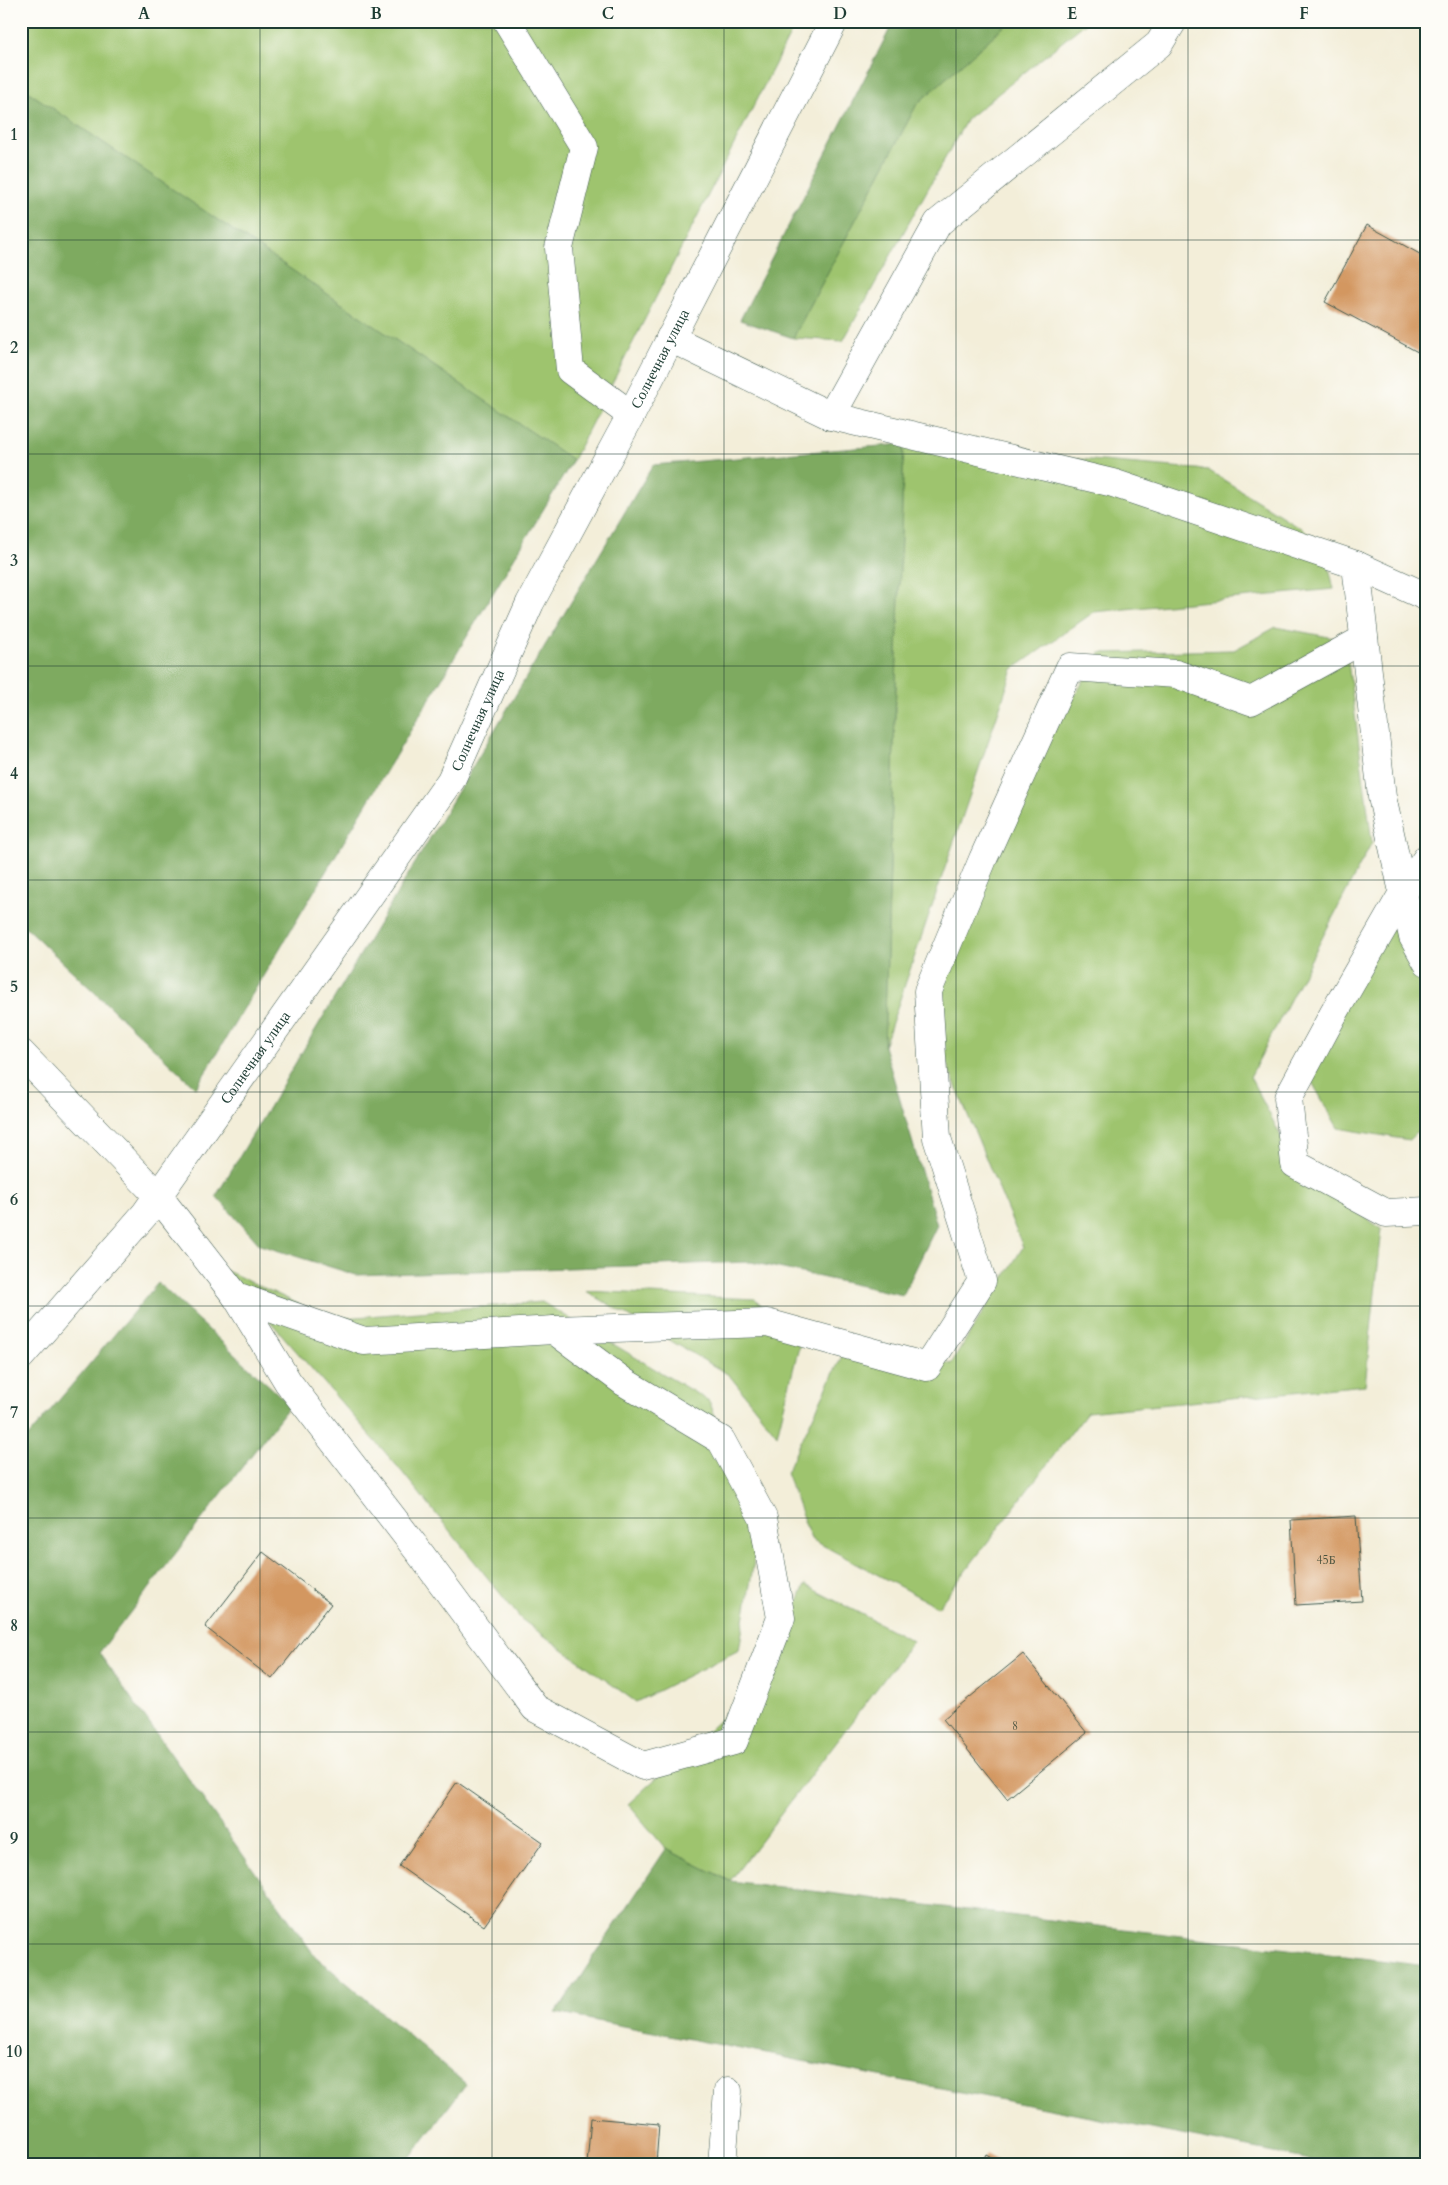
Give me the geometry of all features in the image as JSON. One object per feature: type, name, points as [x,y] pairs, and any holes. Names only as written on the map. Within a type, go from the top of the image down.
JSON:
[{"type":"street","points":[[507,21],[584,147],[559,248],[570,370],[632,414]]},
{"type":"street","name":"Солнечная улица","points":[[21,1356],[145,1214],[450,780],[530,603],[632,414],[834,21]]},
{"type":"street","points":[[831,416],[938,223],[1159,44],[1173,21]]},
{"type":"street","points":[[670,338],[831,416],[1113,483],[1356,565],[1427,598]]},
{"type":"street","points":[[1356,565],[1382,797],[1413,937],[1427,962]]},
{"type":"street","points":[[236,1296],[364,1341],[554,1330],[767,1323],[927,1367],[982,1281],[937,1138],[928,991],[984,859],[1070,667],[1176,674],[1251,701],[1364,639]]},
{"type":"street","points":[[1427,858],[1403,893],[1288,1098],[1295,1164],[1386,1213],[1427,1210]]},
{"type":"street","points":[[21,1054],[158,1196],[236,1296],[288,1382],[419,1552],[535,1708],[643,1766],[734,1741],[781,1618],[764,1518],[721,1440],[624,1382],[554,1330]]},
{"type":"street","points":[[722,2164],[728,2091]]},
{"type":"green space","points":[[21,21],[797,21],[573,460],[21,87]]},
{"type":"green space","points":[[894,21],[1010,21],[917,104],[793,338],[740,320]]},
{"type":"green space","points":[[1010,21],[1088,21],[967,119],[843,341],[793,338],[917,104]]},
{"type":"green space","points":[[21,87],[573,460],[196,1088],[21,923]]},
{"type":"green space","points":[[904,444],[1208,470],[1323,542],[1334,589],[1094,612],[1013,669],[884,1046]]},
{"type":"green space","points":[[904,444],[884,1046],[937,1225],[903,1295],[751,1262],[356,1275],[260,1245],[216,1196],[653,465]]},
{"type":"green space","points":[[1276,627],[1345,640],[1372,842],[1250,1077],[1301,1174],[1382,1229],[1365,1385],[1087,1412],[938,1607],[811,1539],[786,1473],[851,1337],[951,1364],[1023,1247],[929,1022],[1019,790],[1100,653],[1234,650]]},
{"type":"green space","points":[[1403,901],[1427,941],[1427,1122],[1409,1140],[1338,1128],[1312,1082],[1343,982]]},
{"type":"green space","points":[[225,1270],[331,1319],[542,1302],[709,1401],[760,1525],[739,1650],[636,1702],[521,1619],[398,1467]]},
{"type":"green space","points":[[158,1283],[290,1405],[99,1653],[315,1956],[466,2084],[405,2164],[21,2164],[21,1445]]},
{"type":"green space","points":[[586,1291],[755,1299],[800,1342],[777,1435],[729,1375]]},
{"type":"green space","points":[[805,1585],[913,1641],[730,1881],[666,1849],[628,1804],[767,1677]]},
{"type":"green space","points":[[666,1849],[730,1881],[1427,1966],[1427,2164],[1331,2164],[556,2013]]},
{"type":"building","points":[[1367,225],[1427,258],[1427,357],[1325,302]]},
{"type":"building","points":[[1356,1516],[1362,1601],[1296,1605],[1291,1520]]},
{"type":"building","points":[[263,1552],[331,1604],[272,1679],[205,1627]]},
{"type":"building","points":[[1023,1654],[1087,1733],[1007,1799],[943,1719]]},
{"type":"building","points":[[457,1782],[543,1842],[484,1926],[399,1866]]},
{"type":"building","points":[[591,2118],[659,2124],[656,2164],[587,2164]]},
{"type":"building","points":[[986,2154],[1004,2164],[981,2164]]}]
